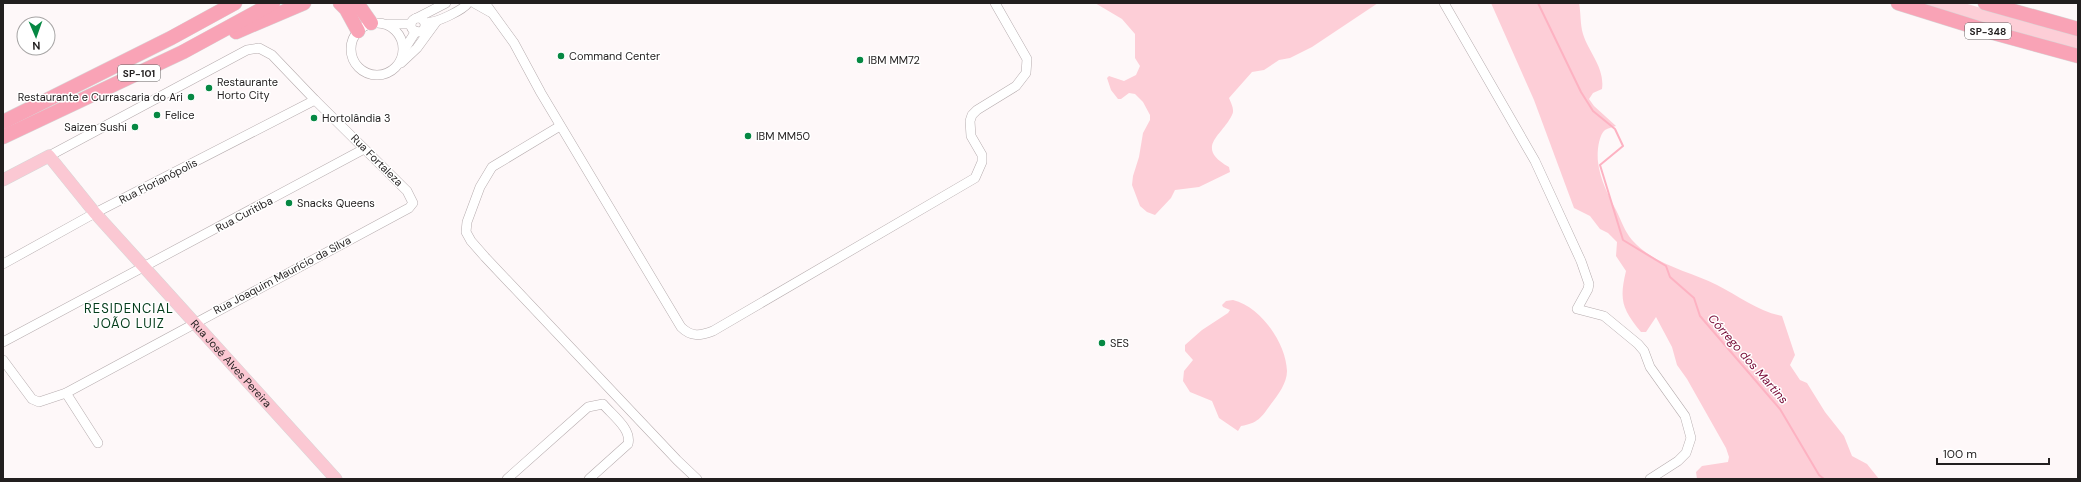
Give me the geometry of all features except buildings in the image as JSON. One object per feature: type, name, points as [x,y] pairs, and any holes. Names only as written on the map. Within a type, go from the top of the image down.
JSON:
[{"type":"highway","name":"SP-101","points":[[3,122],[171,38],[235,3]]},
{"type":"highway","name":"SP-101","points":[[3,137],[183,52],[273,3]]},
{"type":"highway","points":[[183,52],[241,30],[304,3]]},
{"type":"highway","points":[[340,3],[346,9],[358,32]]},
{"type":"highway","points":[[357,3],[371,23]]},
{"type":"highway","name":"SP-348","points":[[1898,3],[2001,35],[2078,56]]},
{"type":"highway","name":"SP-348","points":[[1985,3],[2078,29]]},
{"type":"main road","points":[[3,180],[49,156]]},
{"type":"main road","name":"Rua José Alves Pereira","points":[[49,156],[95,213],[336,479]]},
{"type":"street","points":[[398,65],[415,25],[446,3]]},
{"type":"street","points":[[436,22],[428,22],[425,27],[423,20],[415,25],[371,23],[358,32],[353,39],[351,51],[355,63],[360,69],[372,75],[384,75],[417,48],[436,22],[465,7],[468,3]]},
{"type":"street","points":[[474,3],[492,13]]},
{"type":"street","points":[[485,3],[514,43],[560,126],[681,327],[691,334],[706,334],[974,178],[982,162],[982,155],[971,136],[970,121],[972,115],[977,110],[1016,86],[1026,73],[1027,59],[995,3]]},
{"type":"street","points":[[1444,3],[1535,161],[1588,277],[1588,289],[1577,309],[1604,316],[1638,344],[1644,351],[1650,367],[1685,416],[1691,438],[1686,452],[1678,461],[1650,479]]},
{"type":"street","points":[[385,24],[399,34],[404,50]]},
{"type":"street","name":"Rua Fortaleza","points":[[49,156],[247,50],[259,48],[272,55],[315,100],[408,191],[412,199]]},
{"type":"street","name":"Rua Florianópolis","points":[[3,264],[95,213],[315,100]]},
{"type":"street","points":[[560,126],[492,167],[480,187],[467,222],[466,232],[471,241],[485,258],[677,460],[697,479]]},
{"type":"street","name":"Rua Curitiba","points":[[3,342],[145,268],[364,149]]},
{"type":"street","name":"Rua Joaquim Maurício da Silva","points":[[3,360],[32,399],[39,402],[66,393],[194,322],[409,208],[413,203],[412,199]]},
{"type":"street","points":[[66,393],[98,443]]},
{"type":"street","points":[[507,479],[588,407],[603,404],[627,432],[629,438],[628,444],[588,479]]},
{"type":"shaded area","points":[[1095,3],[1378,3],[1312,47],[1290,58],[1279,60],[1264,70],[1252,72],[1229,98],[1233,113],[1228,122],[1217,135],[1212,147],[1213,153],[1219,160],[1229,167],[1230,172],[1199,187],[1175,190],[1171,198],[1155,215],[1147,212],[1140,206],[1132,185],[1143,133],[1150,120],[1150,115],[1143,102],[1135,94],[1129,93],[1121,99],[1118,99],[1111,90],[1107,78],[1109,76],[1124,81],[1136,75],[1140,66],[1135,58],[1135,34],[1122,19]]},
{"type":"shaded area","points":[[1491,3],[1579,3],[1583,34],[1599,67],[1602,81],[1602,89],[1593,93],[1589,99],[1594,106],[1616,126],[1605,130],[1601,136],[1598,150],[1599,168],[1607,193],[1627,233],[1641,249],[1661,262],[1717,285],[1764,311],[1782,316],[1795,355],[1790,365],[1800,380],[1807,383],[1825,412],[1844,436],[1852,456],[1867,464],[1879,479],[1697,479],[1696,472],[1702,466],[1728,462],[1729,457],[1726,448],[1687,379],[1677,365],[1672,347],[1656,317],[1646,332],[1641,332],[1626,310],[1623,290],[1626,271],[1616,256],[1617,242],[1608,233],[1600,229],[1590,216],[1574,208],[1534,100]]},
{"type":"shaded area","points":[[1918,3],[1964,3],[2078,36],[2078,50],[1997,28]]},
{"type":"shaded area","points":[[1233,300],[1253,310],[1270,328],[1282,349],[1286,360],[1287,371],[1282,389],[1264,413],[1259,419],[1241,426],[1238,431],[1219,418],[1212,401],[1190,392],[1183,381],[1184,371],[1193,360],[1185,351],[1185,345],[1202,330],[1228,313],[1230,310],[1222,305],[1226,301]]},
{"type":"waterway","name":"Córrego dos Martins","points":[[1538,3],[1581,92],[1593,111],[1615,129],[1623,146],[1600,165],[1623,240],[1666,266],[1670,277],[1694,298],[1700,316],[1780,409],[1819,475],[1824,479]]},
{"type":"place","name":"Command Center","points":[[561,56]]},
{"type":"place","name":"IBM MM72","points":[[860,60]]},
{"type":"place","name":"Restaurante Horto City","points":[[209,88]]},
{"type":"place","name":"Restaurante e Currascaria do Ari","points":[[191,97]]},
{"type":"place","name":"Felice","points":[[157,115]]},
{"type":"place","name":"Hortolândia 3","points":[[314,118]]},
{"type":"place","name":"Saizen Sushi","points":[[135,127]]},
{"type":"place","name":"IBM MM50","points":[[748,136]]},
{"type":"place","name":"Snacks Queens","points":[[289,203]]},
{"type":"place","name":"SES","points":[[1102,343]]},
{"type":"district","name":"RESIDENCIAL JOÃO LUIZ","points":[[129,316]]}]
